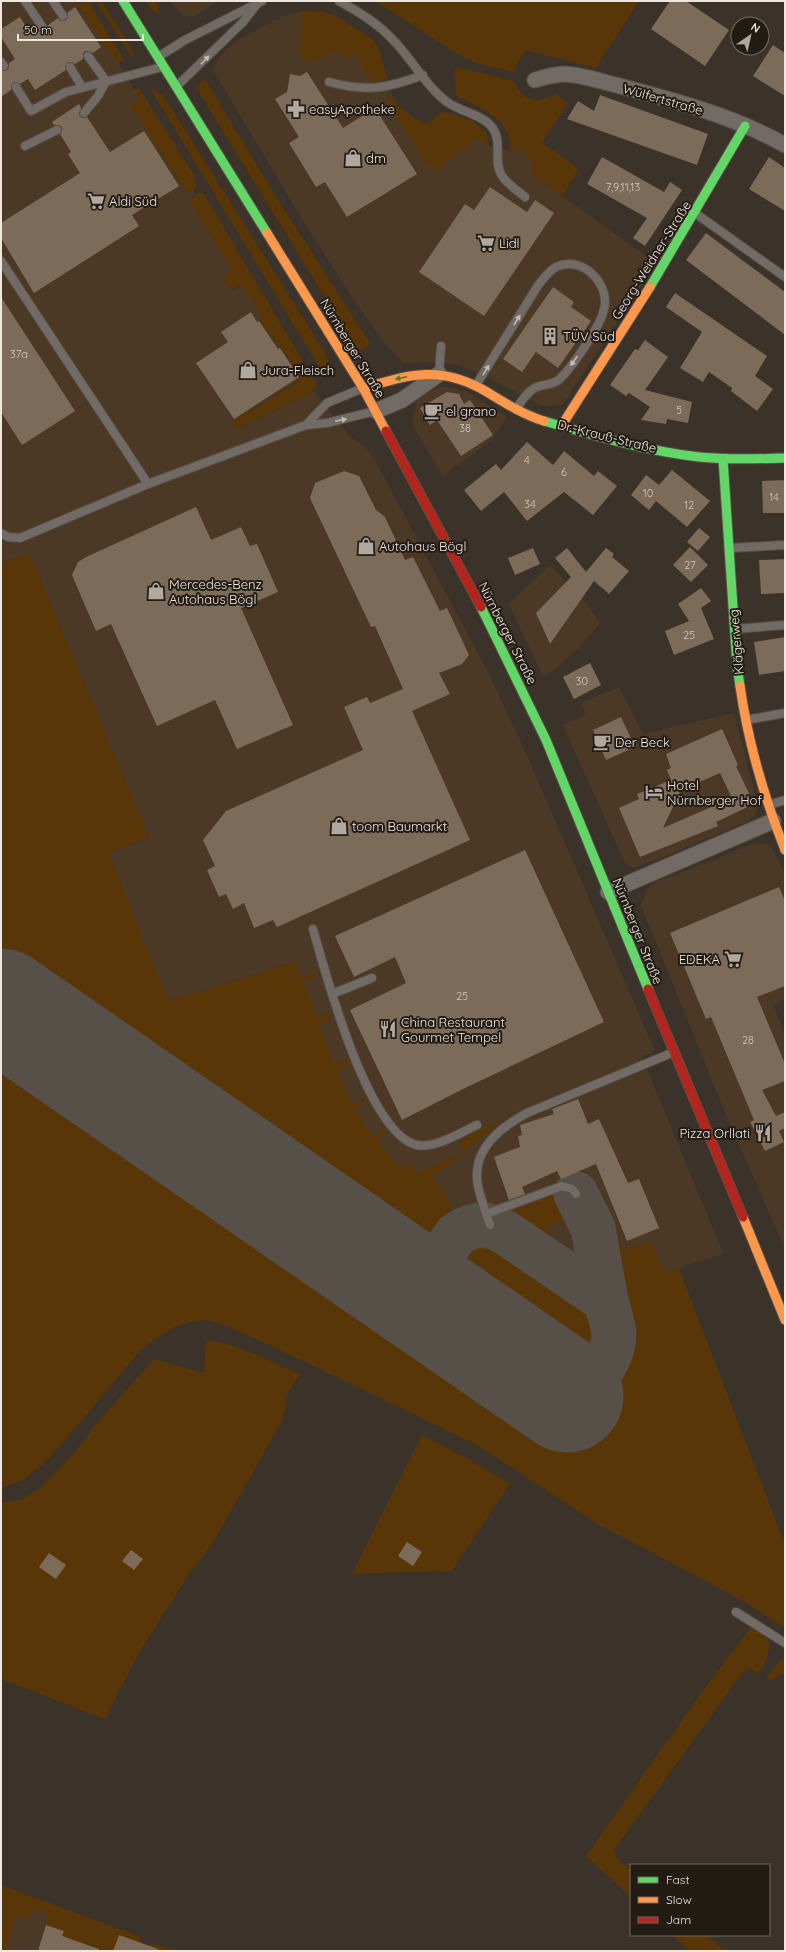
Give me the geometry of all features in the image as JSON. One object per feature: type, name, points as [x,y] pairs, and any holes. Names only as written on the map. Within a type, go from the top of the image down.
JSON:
[{"type":"main road","name":"Nürnberger Straße","points":[[123,1],[363,388],[434,517],[514,671],[546,740],[785,1320]]},
{"type":"main road","name":"Georg-Weidner-Straße","points":[[562,425],[695,213],[745,126]]},
{"type":"main road","name":"Dr.-Krauß-Straße","points":[[363,388],[407,376],[439,374],[458,378],[476,386],[515,409],[534,417],[645,447],[723,459],[785,458]]},
{"type":"main road","name":"Klägerweg","points":[[723,459],[737,666],[746,720],[768,805],[785,850]]},
{"type":"street","name":"Wülfertstraße","points":[[536,80],[551,76],[575,75],[642,92],[745,126],[766,134],[785,145]]},
{"type":"street","points":[[376,411],[413,393],[439,374]]},
{"type":"street","points":[[608,892],[773,821]]},
{"type":"lane","points":[[25,1],[44,28]]},
{"type":"lane","points":[[53,1],[63,16]]},
{"type":"lane","points":[[339,1],[379,27],[395,41],[447,102],[480,118],[492,127],[497,138],[500,174],[508,183],[525,197]]},
{"type":"lane","points":[[158,57],[185,40],[260,2]]},
{"type":"lane","points":[[176,86],[243,22],[260,2]]},
{"type":"lane","points":[[88,56],[106,81]]},
{"type":"lane","points":[[16,87],[31,111],[66,92],[164,67]]},
{"type":"lane","points":[[70,68],[82,87]]},
{"type":"lane","points":[[329,82],[352,88],[367,89],[402,83],[423,75]]},
{"type":"lane","points":[[84,113],[98,96],[106,81]]},
{"type":"lane","points":[[26,146],[57,130]]},
{"type":"lane","points":[[695,213],[785,277]]},
{"type":"lane","points":[[1,261],[148,484]]},
{"type":"lane","points":[[476,386],[538,284],[547,273],[556,267],[565,265],[584,267],[598,279],[603,289],[605,302],[601,318],[562,376],[552,384],[532,390],[515,409]]},
{"type":"lane","points":[[439,374],[441,346]]},
{"type":"lane","points":[[306,425],[327,403],[363,388]]},
{"type":"lane","points":[[1,533],[8,537],[20,538],[148,484],[306,425],[327,423],[376,411]]},
{"type":"lane","points":[[729,548],[785,545]]},
{"type":"lane","points":[[735,629],[785,625]]},
{"type":"lane","points":[[746,720],[785,713]]},
{"type":"lane","points":[[768,805],[785,800]]},
{"type":"lane","points":[[313,929],[332,994],[357,1063],[377,1105],[398,1134],[404,1140],[418,1145],[429,1145],[477,1125]]},
{"type":"lane","points":[[332,994],[372,978]]},
{"type":"lane","points":[[490,1225],[477,1179],[477,1168],[488,1144],[496,1134],[510,1122],[527,1113],[675,1051]]},
{"type":"lane","points":[[486,1214],[562,1186],[572,1189],[576,1194]]},
{"type":"lane","points":[[736,1612],[785,1643]]},
{"type":"shaded area","points":[[1,1],[76,1],[112,56],[118,62],[140,100],[130,105],[186,192],[193,191],[196,194],[189,201],[232,270],[225,275],[224,281],[227,287],[234,290],[243,285],[260,314],[261,321],[299,374],[299,380],[234,421],[232,427],[240,428],[314,391],[350,437],[365,447],[374,458],[490,676],[528,758],[655,1051],[642,1057],[723,1253],[679,1269],[785,1545],[785,1628],[742,1600],[596,1523],[479,1446],[308,1363],[225,1325],[206,1320],[1,1207],[1,908],[293,1109],[291,963],[168,1001],[109,853],[149,837],[30,554],[1,562]]},
{"type":"shaded area","points":[[76,1],[88,1],[123,60],[118,62],[112,56]]},
{"type":"shaded area","points":[[96,1],[101,1],[134,52],[133,56],[129,53]]},
{"type":"shaded area","points":[[145,1],[156,1],[159,8],[159,13],[156,14]]},
{"type":"shaded area","points":[[171,1],[219,1],[194,16],[184,16],[178,11]]},
{"type":"shaded area","points":[[375,1],[639,1],[596,68],[526,50],[519,59],[514,72],[479,64],[461,56]]},
{"type":"shaded area","points":[[301,11],[315,11],[332,14],[371,38],[379,49],[394,102],[420,123],[428,124],[441,112],[451,113],[473,121],[482,128],[487,134],[489,146],[510,151],[522,148],[534,167],[530,173],[656,263],[562,405],[546,406],[538,404],[483,375],[459,365],[438,362],[402,362],[386,345],[351,296],[297,211],[213,70],[219,58],[232,44],[274,20]]},
{"type":"shaded area","points":[[301,11],[315,11],[332,14],[371,38],[379,49],[387,78],[373,83],[353,53],[344,59],[338,50],[307,63],[299,51],[302,27]]},
{"type":"shaded area","points":[[456,67],[514,81],[521,93],[530,99],[542,99],[555,94],[568,103],[542,142],[579,169],[562,196],[530,173],[534,167],[522,148],[510,151],[510,140],[507,131],[494,116],[457,96],[454,73]]},
{"type":"shaded area","points":[[202,78],[208,84],[275,195],[369,341],[369,345],[365,350],[360,350],[354,344],[200,94],[198,87]]},
{"type":"shaded area","points":[[139,88],[194,175],[196,186],[193,191],[186,192],[130,105],[140,100],[134,90]]},
{"type":"shaded area","points":[[153,88],[162,94],[167,101],[324,351],[328,360],[326,368],[322,368],[318,365],[152,91]]},
{"type":"shaded area","points":[[387,94],[404,111],[424,124],[427,124],[444,112],[473,121],[487,134],[489,146],[477,138],[436,171],[431,164],[427,166],[387,102]]},
{"type":"shaded area","points":[[199,193],[203,193],[206,197],[317,385],[311,393],[236,429],[232,427],[234,421],[296,383],[300,377],[287,356],[261,321],[260,314],[243,285],[231,290],[227,287],[223,277],[232,270],[189,201]]},
{"type":"shaded area","points":[[439,387],[449,387],[465,391],[507,417],[492,440],[443,476],[414,429],[412,420],[417,401],[429,391]]},
{"type":"shaded area","points":[[30,554],[149,837],[109,853],[168,1001],[295,962],[300,978],[313,973],[315,977],[303,982],[317,1017],[328,1013],[331,1019],[319,1024],[334,1064],[347,1059],[349,1064],[337,1070],[351,1104],[363,1100],[365,1103],[354,1111],[374,1136],[384,1129],[386,1132],[377,1140],[401,1171],[411,1162],[417,1173],[464,1151],[459,1140],[503,1119],[433,1177],[447,1198],[450,1206],[450,1213],[445,1230],[437,1247],[426,1260],[420,1264],[413,1266],[406,1265],[393,1260],[1,988],[1,562]]},
{"type":"shaded area","points":[[550,565],[585,602],[600,623],[579,648],[556,669],[543,677],[509,604]]},
{"type":"shaded area","points":[[619,687],[643,734],[734,713],[757,803],[755,817],[666,856],[636,867],[631,867],[625,863],[563,725],[586,715],[581,703]]},
{"type":"shaded area","points":[[755,843],[771,846],[785,874],[785,999],[773,1005],[785,1034],[785,1249],[728,1120],[641,905],[647,890],[652,884]]},
{"type":"shaded area","points":[[1,1022],[574,1419],[606,1373],[620,1347],[617,1315],[603,1251],[621,1244],[624,1250],[649,1241],[664,1273],[679,1269],[785,1545],[785,1628],[742,1600],[596,1523],[479,1446],[308,1363],[225,1325],[206,1320],[190,1322],[175,1327],[156,1338],[139,1352],[60,1446],[41,1466],[23,1480],[1,1488]]},
{"type":"shaded area","points":[[563,1188],[576,1214],[547,1227],[562,1261],[590,1250],[598,1287],[497,1216]]},
{"type":"shaded area","points":[[480,1235],[491,1235],[498,1237],[521,1249],[570,1282],[596,1303],[602,1310],[607,1327],[605,1351],[595,1369],[585,1379],[575,1383],[560,1377],[442,1292],[437,1283],[436,1277],[443,1262],[461,1243],[467,1239]]},
{"type":"shaded area","points":[[206,1340],[243,1349],[300,1374],[288,1392],[283,1419],[213,1543],[189,1574],[137,1656],[105,1719],[1,1679],[1,1503],[22,1499],[39,1489],[75,1452],[97,1423],[154,1359],[204,1373]]},
{"type":"shaded area","points":[[422,1435],[470,1460],[510,1484],[452,1571],[352,1574]]},
{"type":"shaded area","points":[[751,1627],[767,1638],[769,1642],[769,1651],[763,1666],[758,1673],[748,1668],[741,1675],[615,1848],[617,1858],[630,1869],[630,1896],[586,1856],[699,1696]]},
{"type":"shaded area","points":[[785,1657],[785,1675],[780,1674],[774,1681],[766,1678],[779,1662]]},
{"type":"shaded area","points":[[1,1885],[76,1914],[65,1951],[1,1951]]},
{"type":"shaded area","points":[[1,1885],[141,1937],[140,1943],[119,1936],[113,1951],[107,1951],[84,1943],[81,1951],[58,1951],[64,1931],[46,1925],[49,1915],[33,1909],[29,1920],[16,1916],[6,1951],[1,1951]]},
{"type":"shaded area","points":[[673,1936],[707,1936],[725,1951],[690,1951]]},
{"type":"shaded area","points":[[150,1943],[179,1951],[148,1951]]},
{"type":"building","points":[[670,1],[686,1],[729,30],[705,66],[651,29]]},
{"type":"building","points":[[75,7],[101,47],[93,53],[90,51],[85,51],[83,54],[83,59],[75,64],[70,62],[67,63],[65,67],[66,70],[35,90],[28,79],[20,84],[16,82],[13,83],[11,90],[1,97],[1,70],[8,70],[9,63],[15,59],[1,37],[1,29],[20,17],[31,35],[38,31],[44,33],[48,30],[48,25],[58,18],[61,21],[66,20],[68,16],[67,13]]},
{"type":"building","points":[[773,45],[785,53],[785,96],[753,76],[766,56],[770,56],[770,50]]},
{"type":"building","name":"dm","points":[[307,72],[343,128],[375,108],[417,174],[347,217],[325,182],[316,187],[289,143],[299,137],[275,99],[287,92],[290,74],[300,76]]},
{"type":"building","points":[[600,95],[708,134],[697,165],[567,119],[578,101],[594,111]]},
{"type":"building","name":"Aldi Süd","points":[[79,104],[81,108],[79,115],[83,118],[87,117],[110,152],[144,131],[179,186],[132,215],[139,226],[34,293],[1,238],[1,223],[80,173],[68,154],[71,152],[60,134],[62,127],[54,125],[52,122]]},
{"type":"building","points":[[602,157],[664,192],[670,182],[682,190],[645,246],[633,238],[647,218],[587,184]]},
{"type":"building","points":[[769,157],[785,168],[785,211],[749,189]]},
{"type":"building","name":"Lidl","points":[[490,187],[527,212],[535,200],[554,213],[484,316],[419,272],[465,204],[474,210]]},
{"type":"building","points":[[706,233],[785,292],[785,335],[686,260]]},
{"type":"building","name":"TÜV Süd","points":[[553,287],[574,302],[571,307],[591,321],[558,368],[536,352],[522,372],[503,359]]},
{"type":"building","points":[[675,293],[767,356],[755,376],[773,389],[757,411],[731,391],[732,388],[709,372],[703,382],[680,368],[702,332],[666,307]]},
{"type":"building","points":[[1,297],[75,411],[22,445],[1,412]]},
{"type":"building","name":"Jura-Fleisch","points":[[251,312],[278,349],[280,348],[299,377],[234,419],[196,363],[228,342],[221,332]]},
{"type":"building","points":[[645,340],[668,357],[645,390],[692,402],[688,423],[667,419],[666,424],[641,420],[650,407],[629,393],[626,396],[610,385],[635,349],[638,350]]},
{"type":"building","points":[[447,392],[459,394],[464,404],[470,400],[493,435],[461,456],[437,420],[430,425],[420,408]]},
{"type":"building","points":[[527,442],[553,465],[564,451],[594,476],[598,471],[617,486],[593,515],[564,492],[527,521],[504,492],[481,511],[464,490],[496,464],[501,470]]},
{"type":"building","points":[[672,470],[710,501],[687,527],[656,501],[649,510],[631,495],[646,475],[659,485]]},
{"type":"building","name":"toom Baumarkt","points":[[344,471],[359,476],[376,510],[385,517],[405,560],[413,557],[440,611],[447,608],[469,655],[462,664],[439,673],[450,694],[412,711],[470,840],[277,927],[273,920],[254,928],[244,903],[233,909],[226,894],[219,897],[207,870],[215,866],[203,840],[226,811],[363,750],[344,707],[367,697],[370,703],[403,689],[375,626],[371,627],[310,498],[315,483]]},
{"type":"building","points":[[785,480],[785,513],[763,513],[762,481]]},
{"type":"building","points":[[196,507],[211,540],[241,527],[250,546],[257,544],[278,592],[241,608],[293,725],[237,749],[215,700],[157,726],[111,624],[96,631],[72,575],[78,562],[86,557]]},
{"type":"building","points":[[699,528],[710,537],[698,551],[687,542]]},
{"type":"building","points":[[690,547],[708,565],[691,582],[673,565]]},
{"type":"building","points":[[533,548],[540,564],[515,575],[508,558]]},
{"type":"building","points":[[567,548],[586,572],[606,548],[614,554],[612,557],[629,571],[609,594],[594,581],[550,644],[536,613],[571,577],[555,558]]},
{"type":"building","points":[[785,559],[785,593],[761,594],[759,560]]},
{"type":"building","points":[[701,588],[711,601],[701,608],[714,639],[674,655],[665,631],[689,621],[678,604]]},
{"type":"building","points":[[785,637],[785,671],[759,675],[754,642]]},
{"type":"building","points":[[590,663],[601,685],[574,699],[563,677]]},
{"type":"building","points":[[621,717],[635,747],[606,760],[593,730]]},
{"type":"building","name":"Hotel Nürnberger Hof","points":[[722,729],[738,765],[736,766],[754,804],[716,822],[718,826],[640,857],[619,808],[639,799],[637,794],[671,780],[667,770],[671,768],[666,754]],"holes":[[[720,773],[732,798],[663,828],[681,790]]]},
{"type":"building","points":[[525,850],[604,1022],[463,1089],[402,1120],[350,1010],[406,983],[395,957],[354,977],[335,936]]},
{"type":"building","name":"EDEKA","points":[[779,887],[785,901],[785,986],[757,997],[785,1064],[785,1081],[762,1090],[776,1116],[785,1112],[785,1128],[779,1131],[784,1142],[765,1151],[750,1122],[754,1120],[711,1017],[706,1019],[670,933]]},
{"type":"building","points":[[578,1099],[588,1124],[599,1119],[628,1183],[639,1179],[659,1228],[627,1241],[596,1164],[561,1179],[557,1171],[522,1187],[525,1194],[509,1200],[494,1157],[520,1147],[518,1136],[522,1135],[520,1125],[554,1114],[552,1109]]},
{"type":"building","points":[[407,1542],[422,1552],[413,1566],[398,1556]]},
{"type":"building","points":[[131,1550],[143,1559],[134,1570],[122,1561]]},
{"type":"building","points":[[49,1553],[66,1565],[56,1579],[39,1567]]},
{"type":"building","points":[[46,1925],[64,1931],[62,1936],[99,1949],[99,1951],[38,1951]]},
{"type":"building","points":[[119,1935],[158,1949],[157,1951],[113,1951]]},
{"type":"taxiway","points":[[576,1194],[593,1228],[606,1301]]},
{"type":"taxiway","points":[[414,1292],[457,1234],[465,1229],[473,1226],[487,1225],[500,1230],[515,1239],[606,1301],[614,1334],[613,1343],[606,1363],[600,1373],[584,1389],[576,1394],[567,1396]]},
{"type":"runway","points":[[1,1005],[567,1396]]},
{"type":"traffic: fast","points":[[123,1],[267,233]]},
{"type":"traffic: fast","points":[[650,287],[745,126]]},
{"type":"traffic: fast","points":[[544,421],[621,442],[660,451],[699,457],[721,459],[785,458]]},
{"type":"traffic: fast","points":[[723,459],[737,666],[740,686]]},
{"type":"traffic: fast","points":[[481,607],[546,740],[648,989]]},
{"type":"traffic: slow","points":[[267,233],[363,388],[386,431]]},
{"type":"traffic: slow","points":[[562,425],[650,287]]},
{"type":"traffic: slow","points":[[363,388],[411,376],[440,375],[455,378],[470,384],[522,412],[544,421]]},
{"type":"traffic: slow","points":[[740,686],[752,749],[770,810],[785,850]]},
{"type":"traffic: slow","points":[[743,1217],[785,1320]]},
{"type":"traffic: jam","points":[[386,431],[481,607]]},
{"type":"traffic: jam","points":[[648,989],[743,1217]]},
{"type":"place","name":"easyApotheke","points":[[296,109]]},
{"type":"place","name":"dm","points":[[353,158]]},
{"type":"place","name":"Aldi Süd","points":[[96,201]]},
{"type":"place","name":"Lidl","points":[[486,243]]},
{"type":"place","name":"TÜV Süd","points":[[550,336]]},
{"type":"place","name":"Jura-Fleisch","points":[[248,370]]},
{"type":"place","name":"el grano","points":[[433,411]]},
{"type":"place","name":"Autohaus Bögl","points":[[366,546]]},
{"type":"place","name":"Mercedes-Benz Autohaus Bögl","points":[[156,591]]},
{"type":"place","name":"Der Beck","points":[[602,742]]},
{"type":"place","name":"Hotel Nürnberger Hof","points":[[654,792]]},
{"type":"place","name":"toom Baumarkt","points":[[339,826]]},
{"type":"place","name":"EDEKA","points":[[733,959]]},
{"type":"place","name":"China Restaurant Gourmet Tempel","points":[[388,1029]]},
{"type":"place","name":"Pizza Orllati","points":[[763,1133]]}]
